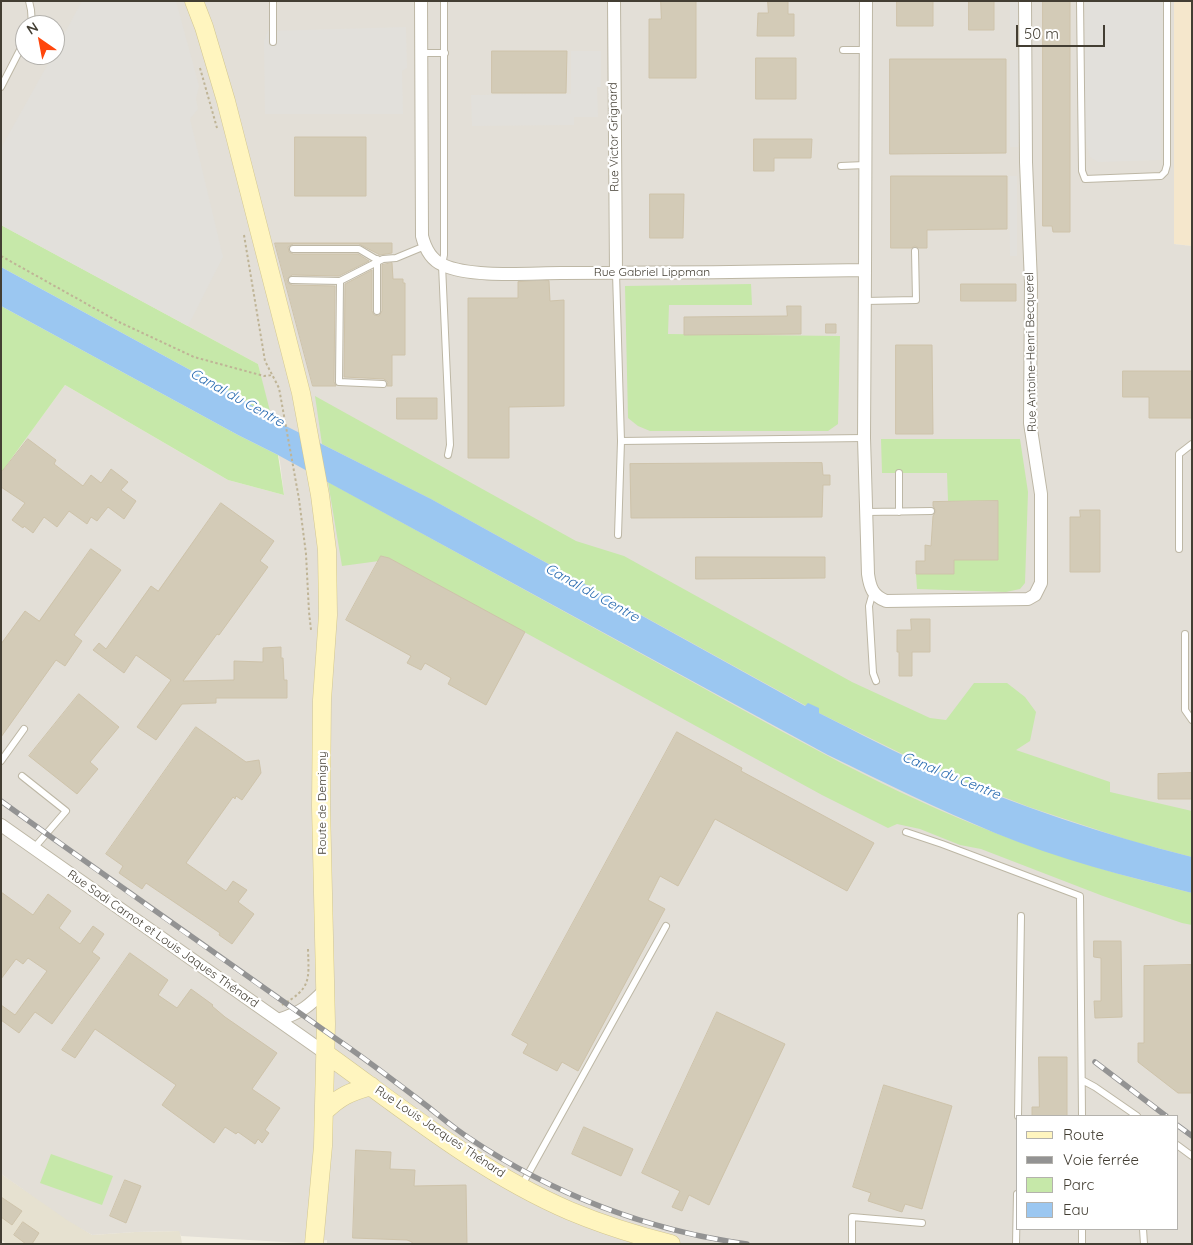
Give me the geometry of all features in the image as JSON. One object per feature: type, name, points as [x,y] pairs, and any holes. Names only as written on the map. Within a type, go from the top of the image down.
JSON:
[{"type":"main road","points":[[194,1],[204,27]]},
{"type":"main road","points":[[200,1],[204,27]]},
{"type":"main road","name":"Route de Demigny","points":[[204,27],[226,101],[305,410],[320,495],[326,550],[328,615],[322,700],[321,806],[326,990],[324,1112],[323,1146],[314,1244]]},
{"type":"main road","name":"Rue Louis Jacques Thénard","points":[[325,1053],[467,1154],[521,1186],[571,1211],[650,1241],[671,1244]]},
{"type":"main road","points":[[324,1112],[337,1098],[352,1091],[372,1086]]},
{"type":"street","points":[[420,1],[422,236],[429,254],[442,265]]},
{"type":"street","name":"Rue Victor Grignard","points":[[614,1],[616,273]]},
{"type":"street","points":[[866,1],[864,438],[868,574],[873,592]]},
{"type":"street","name":"Rue Antoine-Henri Becquerel","points":[[873,592],[878,598],[886,601],[1020,600],[1028,599],[1040,589],[1041,494],[1030,423],[1031,283],[1026,162],[1025,1]]},
{"type":"street","name":"Rue Gabriel Lippman","points":[[442,265],[474,272],[616,273],[865,270]]},
{"type":"street","name":"Rue Sadi Carnot et Louis Jaques Thénard","points":[[1,825],[325,1053]]},
{"type":"street","points":[[278,1020],[299,1013],[310,1006],[326,990]]},
{"type":"lane","points":[[29,1],[32,15]]},
{"type":"lane","points":[[273,42],[274,1]]},
{"type":"lane","points":[[444,1],[444,255],[442,265],[450,445],[448,455]]},
{"type":"lane","points":[[1080,1],[1082,176],[1085,179],[1161,176],[1165,172],[1167,165],[1166,1]]},
{"type":"lane","points":[[843,50],[866,50]]},
{"type":"lane","points":[[421,53],[445,53]]},
{"type":"lane","points":[[1,86],[15,59]]},
{"type":"lane","points":[[842,166],[865,165]]},
{"type":"lane","points":[[292,280],[340,281],[383,258],[396,258],[425,246]]},
{"type":"lane","points":[[294,249],[358,249],[377,261]]},
{"type":"lane","points":[[865,301],[916,300],[915,251]]},
{"type":"lane","points":[[377,261],[377,311]]},
{"type":"lane","points":[[616,273],[621,442],[618,535]]},
{"type":"lane","points":[[340,281],[340,382],[383,384]]},
{"type":"lane","points":[[621,442],[864,438]]},
{"type":"lane","points":[[1179,549],[1179,454],[1192,444]]},
{"type":"lane","points":[[899,473],[899,512]]},
{"type":"lane","points":[[867,512],[931,512]]},
{"type":"lane","points":[[873,592],[869,606],[873,672],[876,681]]},
{"type":"lane","points":[[1185,634],[1185,710],[1192,720]]},
{"type":"lane","points":[[1,761],[24,729]]},
{"type":"lane","points":[[22,776],[66,811],[34,848]]},
{"type":"lane","points":[[906,832],[1080,896],[1082,1115]]},
{"type":"lane","points":[[1018,1115],[1020,916]]},
{"type":"lane","points":[[521,1186],[666,926]]},
{"type":"lane","points":[[1082,1080],[1136,1115]]},
{"type":"lane","points":[[1178,1146],[1192,1156]]},
{"type":"lane","points":[[852,1244],[852,1217],[922,1223]]},
{"type":"lane","points":[[1016,1230],[1016,1244]]},
{"type":"lane","points":[[1082,1230],[1082,1244]]},
{"type":"lane","points":[[1144,1230],[1144,1244]]},
{"type":"path","points":[[199,67],[217,131]]},
{"type":"path","points":[[243,231],[264,356],[279,388],[295,482]]},
{"type":"path","points":[[1,256],[119,322],[194,357],[264,376],[272,375]]},
{"type":"shaded area","points":[[1,1],[1174,1],[1174,244],[1192,246],[1192,1244],[327,1244],[327,1240],[300,1243],[181,1236],[179,1231],[92,1235],[1,1174],[1,473],[65,385],[228,480],[284,495],[280,462],[258,364],[1,225]]},
{"type":"shaded area","points":[[82,1],[176,1],[199,86],[196,99],[198,109],[190,119],[223,257],[188,326],[1,225],[1,148],[47,65],[65,65],[65,32]]},
{"type":"shaded area","points":[[1010,1],[1019,1],[1020,42],[1010,42]]},
{"type":"shaded area","points":[[1085,1],[1163,1],[1161,160],[1098,162],[1090,157],[1084,135]]},
{"type":"shaded area","points":[[1174,1],[1192,1],[1192,246],[1174,244]]},
{"type":"shaded area","points":[[406,27],[407,68],[402,71],[403,114],[265,114],[264,41],[268,31]]},
{"type":"shaded area","points":[[571,51],[601,51],[601,87],[597,87],[598,117],[574,117],[574,125],[472,126],[471,95],[571,94]]},
{"type":"shaded area","points":[[1010,60],[1020,60],[1018,147],[1010,147]]},
{"type":"shaded area","points":[[1009,176],[1017,176],[1017,256],[1010,256]]},
{"type":"shaded area","points":[[1,1174],[92,1235],[180,1231],[182,1244],[6,1244],[1,1239]]},
{"type":"green space","points":[[1,225],[258,364],[272,419],[238,396],[1,267]]},
{"type":"green space","points":[[751,284],[752,305],[669,305],[668,334],[840,336],[838,424],[828,431],[650,431],[638,426],[628,418],[625,286]]},
{"type":"green space","points":[[1,306],[278,455],[284,495],[228,480],[65,385],[1,473]]},
{"type":"green space","points":[[315,396],[576,541],[624,556],[852,682],[930,718],[946,720],[974,683],[1007,683],[1025,697],[1036,712],[1030,741],[1016,750],[1110,782],[1110,792],[1192,811],[1192,857],[1131,841],[1029,807],[935,770],[819,713],[431,499],[322,444]]},
{"type":"green space","points":[[881,439],[1020,439],[1028,492],[1025,583],[1020,589],[1006,592],[917,589],[916,574],[954,574],[954,560],[998,560],[998,501],[948,501],[947,473],[882,473]]},
{"type":"green space","points":[[328,482],[763,721],[879,782],[958,818],[1022,843],[1094,866],[1192,893],[1192,925],[1103,896],[981,849],[960,845],[920,829],[897,824],[888,828],[822,795],[389,558],[382,556],[379,561],[342,566]]},
{"type":"green space","points":[[51,1154],[113,1176],[102,1205],[40,1183]]},
{"type":"water","name":"Canal du Centre","points":[[1,267],[238,396],[272,419],[431,499],[805,706],[808,703],[819,708],[819,713],[891,750],[1029,808],[1192,857],[1192,893],[1092,866],[1043,851],[995,833],[828,755],[1,306]]},
{"type":"building","points":[[661,1],[696,1],[696,78],[649,78],[649,19],[661,19]]},
{"type":"building","points":[[768,1],[788,1],[788,14],[794,14],[794,36],[757,36],[758,13],[768,13]]},
{"type":"building","points":[[897,1],[933,1],[933,26],[897,26]]},
{"type":"building","points":[[969,1],[994,1],[994,30],[969,30]]},
{"type":"building","points":[[1043,1],[1070,1],[1070,232],[1053,232],[1052,226],[1043,226]]},
{"type":"building","points":[[492,51],[567,51],[566,93],[492,93]]},
{"type":"building","points":[[756,58],[796,58],[796,99],[756,99]]},
{"type":"building","points":[[890,59],[1006,59],[1006,153],[890,154]]},
{"type":"building","points":[[295,137],[366,137],[366,196],[295,196]]},
{"type":"building","points":[[754,139],[812,139],[811,158],[774,158],[774,171],[754,171]]},
{"type":"building","points":[[891,176],[1007,176],[1007,229],[927,230],[927,248],[915,246],[911,248],[891,248]]},
{"type":"building","points":[[650,194],[684,194],[683,238],[650,238]]},
{"type":"building","points":[[275,243],[392,243],[392,253],[380,255],[359,244],[293,244],[288,247],[289,252],[293,254],[358,254],[369,261],[339,276],[292,275],[287,279],[288,283],[292,285],[335,286],[334,382],[336,386],[313,386]]},
{"type":"building","points":[[392,263],[393,279],[403,279],[403,283],[405,283],[405,355],[392,355],[392,386],[387,386],[388,382],[384,379],[344,377],[345,284],[372,270],[372,311],[374,315],[379,316],[382,311],[382,265]]},
{"type":"building","points":[[549,281],[550,301],[564,300],[564,406],[509,407],[509,458],[468,458],[468,298],[518,298],[518,282]]},
{"type":"building","points":[[961,284],[1016,284],[1016,301],[961,301]]},
{"type":"building","points":[[787,306],[801,306],[801,334],[684,335],[684,317],[787,316]]},
{"type":"building","points":[[826,324],[836,324],[836,333],[826,333]]},
{"type":"building","points":[[896,345],[932,345],[933,434],[896,434]]},
{"type":"building","points":[[1123,371],[1192,371],[1192,418],[1149,418],[1149,397],[1123,397]]},
{"type":"building","points":[[397,398],[437,398],[437,419],[397,419]]},
{"type":"building","points":[[28,439],[56,460],[54,464],[83,486],[91,475],[101,483],[111,469],[128,482],[121,490],[136,501],[124,519],[108,507],[97,521],[91,517],[87,524],[69,511],[57,527],[44,517],[33,533],[12,520],[25,503],[1,487],[1,473]]},
{"type":"building","points":[[822,463],[823,475],[830,475],[830,485],[823,485],[822,517],[631,518],[630,464]]},
{"type":"building","points":[[998,501],[998,560],[954,560],[954,574],[916,574],[916,561],[925,561],[925,545],[931,546],[933,516],[936,511],[933,502]]},
{"type":"building","points":[[221,503],[274,541],[260,561],[268,567],[183,681],[234,680],[234,661],[263,662],[263,648],[281,647],[284,680],[287,680],[287,698],[216,698],[216,703],[182,704],[156,740],[137,727],[171,680],[136,655],[124,673],[93,650],[99,643],[106,649],[151,586],[158,591]]},
{"type":"building","points":[[1080,510],[1100,510],[1100,572],[1070,572],[1070,517],[1080,517]]},
{"type":"building","points":[[91,549],[121,570],[74,635],[82,641],[65,666],[56,660],[1,737],[1,644],[25,611],[39,621]]},
{"type":"building","points":[[381,556],[389,558],[525,632],[486,705],[448,684],[451,678],[425,663],[421,670],[407,663],[411,656],[346,620]]},
{"type":"building","points":[[696,557],[825,557],[825,578],[696,579]]},
{"type":"building","points":[[911,619],[930,619],[930,652],[912,652],[912,676],[899,676],[897,630],[911,630]]},
{"type":"building","points":[[79,694],[119,727],[90,762],[98,769],[77,794],[29,756]]},
{"type":"building","points":[[196,727],[246,762],[259,760],[261,773],[242,800],[236,796],[235,799],[233,797],[186,863],[226,891],[233,881],[247,890],[238,902],[254,914],[232,944],[219,935],[220,933],[146,883],[142,889],[119,873],[123,866],[106,854]]},
{"type":"building","points":[[677,732],[742,768],[741,771],[874,843],[847,891],[715,819],[678,886],[660,876],[648,900],[665,909],[578,1071],[562,1062],[557,1071],[523,1053],[528,1044],[512,1035]]},
{"type":"building","points":[[1192,773],[1192,799],[1158,799],[1158,774]]},
{"type":"building","points":[[1,892],[33,915],[48,894],[71,911],[59,928],[80,944],[93,926],[104,934],[92,952],[100,958],[52,1024],[35,1012],[19,1033],[1,1020],[1,1005],[15,1015],[47,971],[28,958],[23,964],[16,959],[1,979]]},
{"type":"building","points":[[1094,941],[1121,941],[1122,1017],[1095,1018],[1094,1001],[1101,1001],[1101,958],[1094,957]]},
{"type":"building","points":[[130,953],[168,980],[158,995],[177,1008],[191,989],[213,1005],[225,1017],[277,1053],[252,1089],[280,1108],[265,1130],[269,1133],[262,1143],[258,1139],[255,1144],[238,1132],[236,1134],[225,1127],[214,1143],[162,1105],[176,1085],[95,1029],[75,1058],[62,1050]]},
{"type":"building","points":[[1192,965],[1192,1093],[1178,1093],[1138,1062],[1138,1043],[1144,1043],[1144,966]]},
{"type":"building","points":[[717,1012],[785,1044],[709,1205],[689,1195],[682,1211],[672,1207],[680,1191],[642,1173]]},
{"type":"building","points":[[1039,1057],[1067,1057],[1067,1115],[1032,1115],[1032,1107],[1039,1107]]},
{"type":"building","points":[[884,1085],[952,1106],[922,1209],[905,1204],[902,1212],[868,1201],[871,1193],[853,1187]]},
{"type":"building","points":[[584,1127],[633,1149],[621,1176],[572,1154]]},
{"type":"building","points":[[356,1150],[391,1152],[390,1169],[415,1170],[414,1186],[466,1185],[467,1244],[412,1244],[412,1242],[407,1240],[353,1238]]},
{"type":"building","points":[[125,1180],[141,1186],[126,1223],[110,1216]]},
{"type":"building","points":[[1,1197],[22,1211],[12,1225],[1,1217]]},
{"type":"building","points":[[23,1222],[39,1233],[32,1244],[26,1244],[14,1235]]},
{"type":"railway","points":[[1,801],[359,1055],[458,1131],[501,1158],[568,1193],[638,1220],[710,1238],[747,1244]]},
{"type":"railway","points":[[1095,1062],[1165,1115]]},
{"type":"railway","points":[[1178,1126],[1192,1136]]}]
